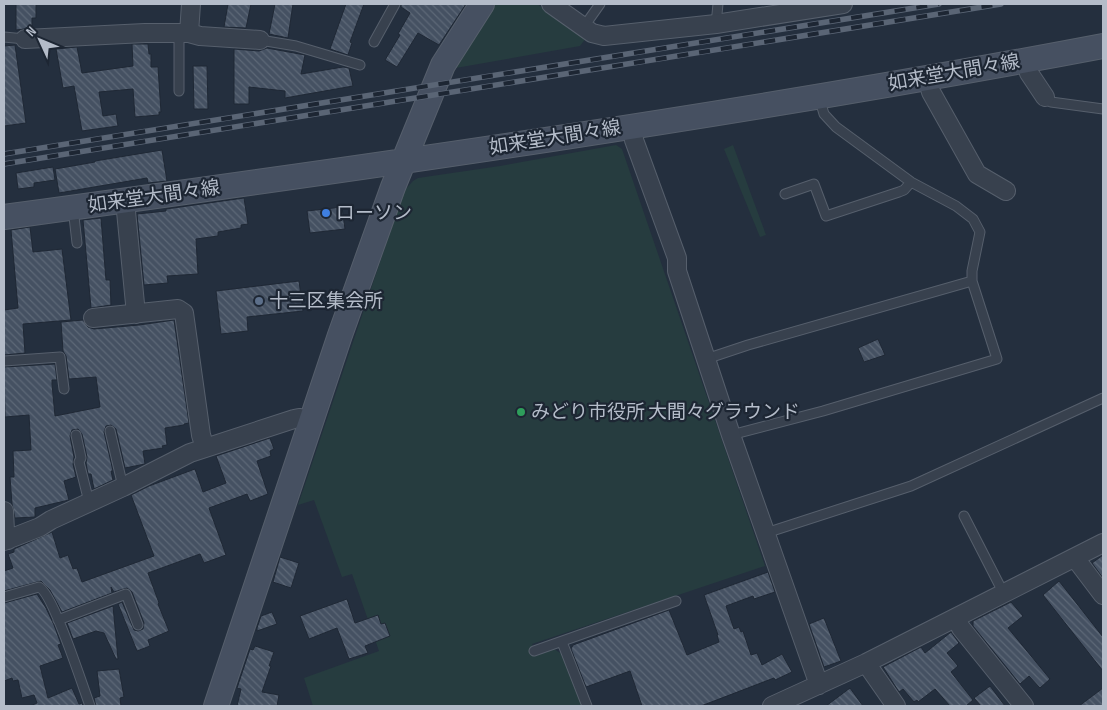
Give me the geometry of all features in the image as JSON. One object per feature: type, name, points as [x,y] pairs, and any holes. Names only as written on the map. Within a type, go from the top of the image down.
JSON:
[{"type":"main road","points":[[216,706],[393,187],[443,65],[481,4]]},
{"type":"main road","name":"如来堂大間々線","points":[[4,218],[404,162],[819,97],[1103,46]]},
{"type":"street","points":[[184,33],[191,4]]},
{"type":"street","points":[[551,4],[583,28],[604,36],[716,24],[843,4]]},
{"type":"street","points":[[25,39],[184,33],[200,36],[260,40]]},
{"type":"street","points":[[1025,60],[1029,73],[1046,97]]},
{"type":"street","points":[[927,78],[931,92],[977,174],[1006,191]]},
{"type":"street","points":[[633,126],[634,140],[676,258],[677,271],[731,435],[818,685]]},
{"type":"street","points":[[125,201],[136,314]]},
{"type":"street","points":[[93,318],[178,309],[184,313],[201,435],[205,448]]},
{"type":"street","points":[[4,511],[6,540],[40,527],[176,459],[294,419],[312,420]]},
{"type":"street","points":[[772,706],[866,663],[1103,543]]},
{"type":"street","points":[[1075,558],[1103,595]]},
{"type":"street","points":[[956,618],[961,628],[1024,706]]},
{"type":"street","points":[[866,663],[871,674],[896,706]]},
{"type":"lane","points":[[374,42],[394,4]]},
{"type":"lane","points":[[583,28],[600,4]]},
{"type":"lane","points":[[716,24],[718,4]]},
{"type":"lane","points":[[179,91],[184,33]]},
{"type":"lane","points":[[4,37],[25,39]]},
{"type":"lane","points":[[260,40],[296,46],[360,65]]},
{"type":"lane","points":[[731,435],[822,411],[997,359],[972,281],[972,271],[980,232],[973,219],[956,206],[911,182],[828,121],[819,97]]},
{"type":"lane","points":[[1046,97],[1051,102],[1103,109]]},
{"type":"lane","points":[[785,194],[814,184],[826,216],[904,190],[911,182]]},
{"type":"lane","points":[[73,208],[77,243]]},
{"type":"lane","points":[[706,359],[748,345],[972,281]]},
{"type":"lane","points":[[4,360],[60,357],[64,389]]},
{"type":"lane","points":[[766,533],[911,486],[1103,398]]},
{"type":"lane","points":[[110,430],[123,487]]},
{"type":"lane","points":[[76,435],[81,458],[79,462],[89,502]]},
{"type":"lane","points":[[964,516],[1004,594]]},
{"type":"lane","points":[[4,597],[36,587],[42,588],[58,620],[90,706]]},
{"type":"lane","points":[[58,620],[126,594],[138,625]]},
{"type":"lane","points":[[534,651],[676,601]]},
{"type":"lane","points":[[562,642],[587,706]]},
{"type":"green space","points":[[491,4],[537,4],[586,38],[580,46],[450,69]]},
{"type":"green space","name":"みどり市役所 大間々グラウンド","points":[[616,145],[622,149],[765,566],[532,644],[536,656],[554,649],[562,654],[582,706],[313,706],[304,678],[379,651],[352,574],[342,577],[314,500],[298,505],[404,191],[418,178],[500,166]]},
{"type":"green space","points":[[733,145],[766,235],[760,237],[724,149]]},
{"type":"building","points":[[16,4],[36,4],[36,18],[32,18],[32,28],[16,30]]},
{"type":"building","points":[[228,4],[251,4],[246,28],[224,27]]},
{"type":"building","points":[[275,4],[293,4],[288,38],[269,34]]},
{"type":"building","points":[[346,4],[364,4],[350,42],[352,43],[348,55],[330,49]]},
{"type":"building","points":[[401,4],[466,4],[439,45],[418,33],[397,67],[385,60],[400,35],[398,34],[410,13],[401,7]]},
{"type":"building","points":[[132,44],[148,44],[149,54],[151,54],[151,67],[158,67],[161,112],[159,112],[159,115],[135,117],[133,89],[99,92],[103,116],[116,114],[118,126],[82,131],[74,86],[63,88],[56,49],[77,47],[82,73],[133,66]]},
{"type":"building","points":[[15,45],[26,123],[4,126],[4,46]]},
{"type":"building","points":[[267,48],[305,55],[301,74],[343,67],[349,68],[353,86],[285,98],[285,91],[249,87],[249,104],[234,104],[234,49],[259,51]]},
{"type":"building","points":[[193,66],[207,66],[208,109],[194,109]]},
{"type":"building","points":[[162,150],[167,181],[148,183],[147,178],[59,193],[55,169]]},
{"type":"building","points":[[53,167],[55,180],[34,183],[34,187],[18,189],[16,173]]},
{"type":"building","points":[[244,198],[248,224],[241,225],[241,228],[218,232],[218,236],[196,239],[198,274],[167,276],[168,283],[144,285],[137,214]]},
{"type":"building","points":[[342,207],[345,229],[310,233],[307,211]]},
{"type":"building","points":[[101,218],[106,280],[110,280],[111,305],[91,308],[83,220]]},
{"type":"building","points":[[30,227],[33,252],[62,249],[71,320],[23,324],[25,353],[4,355],[4,310],[18,308],[11,230]]},
{"type":"building","name":"十三区集会所","points":[[299,281],[303,311],[247,317],[248,331],[221,334],[216,291]]},
{"type":"building","points":[[83,320],[88,327],[94,329],[174,320],[189,423],[165,428],[167,445],[162,446],[163,448],[143,451],[145,464],[125,468],[116,429],[111,425],[106,426],[104,432],[113,471],[111,471],[113,480],[94,489],[91,474],[88,474],[87,457],[82,434],[78,429],[72,430],[70,436],[76,477],[64,481],[69,500],[35,508],[35,517],[15,518],[10,477],[14,477],[13,451],[31,450],[29,415],[5,417],[4,367],[55,364],[57,380],[52,380],[52,384],[55,416],[100,407],[96,377],[69,379],[66,356],[63,351],[61,322]]},
{"type":"building","points":[[878,339],[885,355],[864,362],[858,348]]},
{"type":"building","points":[[270,438],[274,449],[270,451],[271,456],[257,461],[268,494],[250,501],[247,494],[209,508],[226,555],[204,563],[200,554],[148,573],[169,631],[148,640],[150,646],[137,651],[118,604],[122,602],[134,630],[143,629],[144,623],[132,592],[127,588],[114,592],[111,587],[112,593],[62,612],[50,590],[41,581],[4,591],[4,571],[13,568],[8,554],[14,552],[14,549],[52,532],[60,558],[68,555],[73,569],[77,568],[82,582],[154,556],[131,495],[149,486],[195,469],[203,492],[226,483],[216,456]]},
{"type":"building","points":[[1103,555],[1103,578],[1092,563]]},
{"type":"building","points":[[280,557],[299,563],[291,588],[273,582]]},
{"type":"building","points":[[768,572],[775,592],[754,599],[753,596],[726,606],[734,629],[739,627],[741,632],[743,631],[751,655],[757,653],[762,665],[782,654],[792,672],[775,680],[774,678],[701,706],[642,706],[630,671],[586,687],[571,649],[573,645],[669,610],[687,655],[719,642],[704,595]]},
{"type":"building","points":[[1059,581],[1103,637],[1103,671],[1043,595]]},
{"type":"building","points":[[37,594],[54,625],[61,644],[58,645],[63,658],[40,666],[48,698],[72,688],[79,704],[82,703],[83,706],[30,706],[37,703],[34,695],[22,698],[18,680],[13,681],[12,678],[4,681],[4,603]]},
{"type":"building","points":[[347,599],[355,623],[378,615],[381,624],[385,623],[390,636],[365,646],[368,653],[349,659],[337,628],[309,639],[300,616]]},
{"type":"building","points":[[1011,602],[1023,616],[1008,628],[1050,679],[1040,688],[1029,676],[1020,684],[973,626],[973,621]]},
{"type":"building","points":[[113,606],[118,659],[116,659],[104,633],[96,631],[73,639],[67,623]]},
{"type":"building","points":[[272,612],[277,624],[257,631],[261,616]]},
{"type":"building","points":[[824,618],[841,661],[824,667],[809,624]]},
{"type":"building","points":[[951,632],[959,643],[947,653],[958,666],[951,672],[973,700],[966,706],[950,706],[935,689],[918,702],[917,700],[914,702],[903,689],[899,692],[883,667],[921,647],[925,653]]},
{"type":"building","points":[[255,646],[274,652],[262,692],[279,695],[277,706],[237,706],[241,689],[237,688],[250,649],[253,650]]},
{"type":"building","points":[[119,669],[124,697],[120,698],[121,706],[96,706],[94,698],[100,696],[97,671]]},
{"type":"building","points":[[990,686],[1005,706],[981,706],[974,698]]},
{"type":"building","points":[[850,688],[863,706],[826,706]]},
{"type":"building","points":[[1103,688],[1103,706],[1079,706]]},
{"type":"railway","points":[[4,154],[939,4]]},
{"type":"railway","points":[[4,164],[1001,4]]},
{"type":"place","name":"ローソン","points":[[326,213]]},
{"type":"place","name":"十三区集会所","points":[[259,301]]},
{"type":"place","name":"みどり市役所 大間々グラウンド","points":[[521,412]]}]
